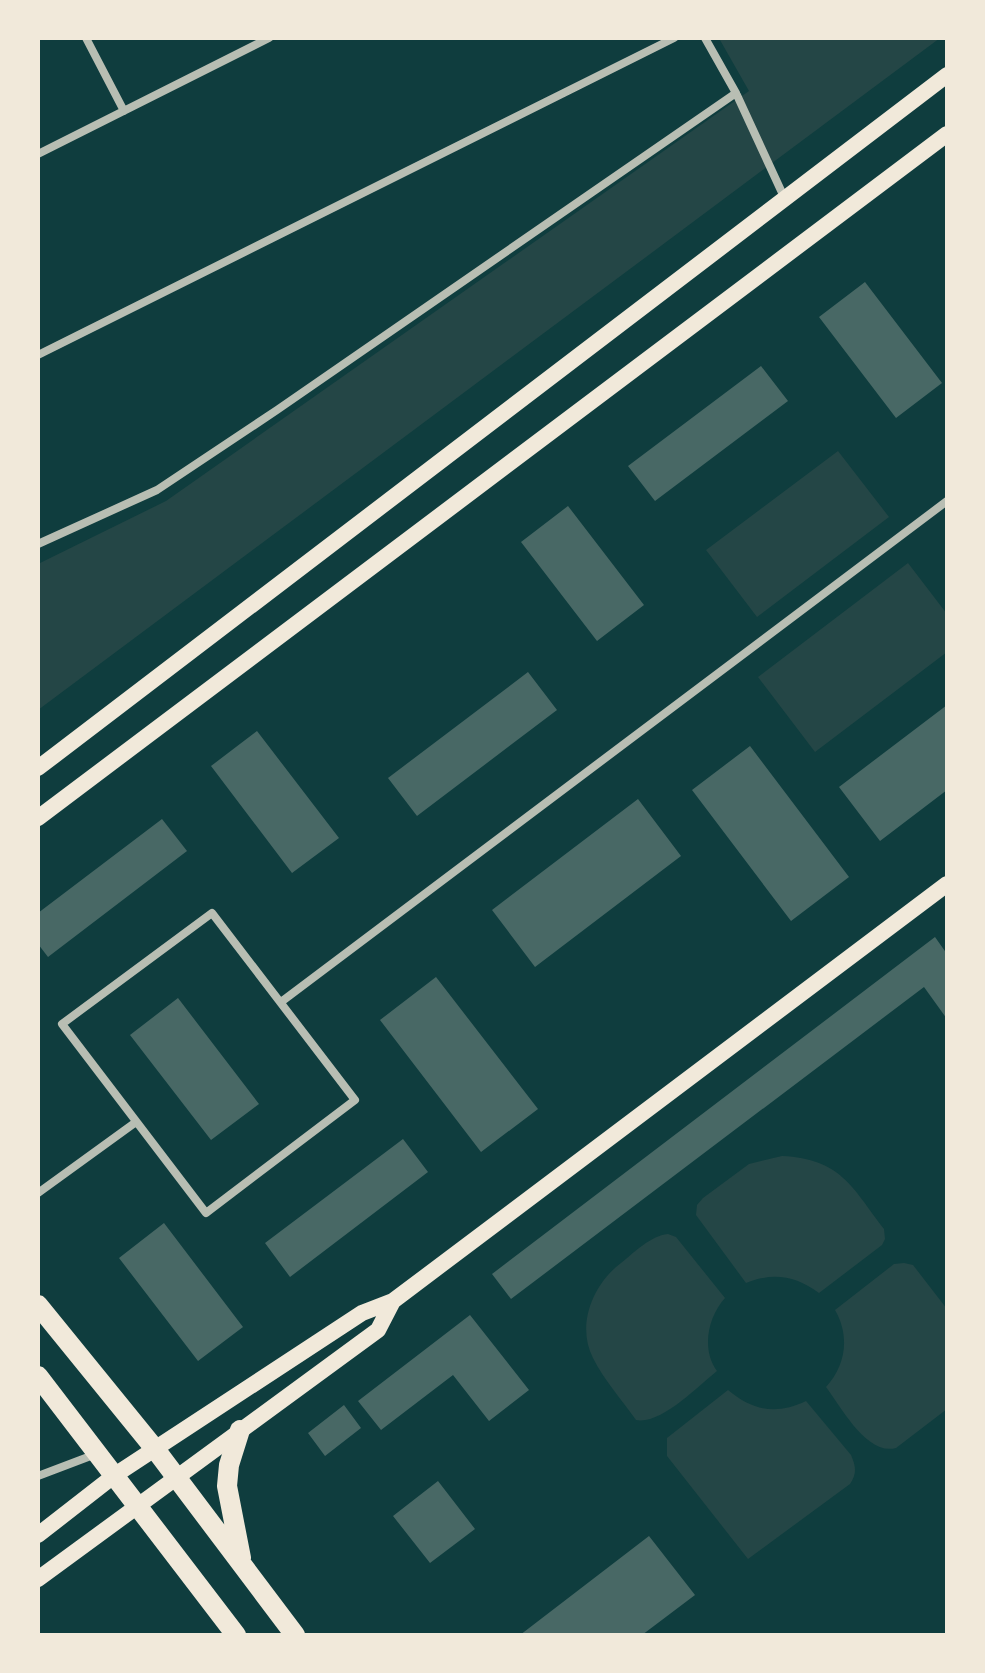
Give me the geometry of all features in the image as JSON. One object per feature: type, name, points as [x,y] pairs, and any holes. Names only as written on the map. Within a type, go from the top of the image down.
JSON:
[{"type":"main road","points":[[38,768],[947,75]]},
{"type":"main road","points":[[38,818],[947,134]]},
{"type":"main road","points":[[38,1535],[115,1475],[362,1313],[393,1301],[947,884]]},
{"type":"main road","points":[[38,1579],[378,1330],[393,1301]]},
{"type":"main road","points":[[38,1305],[155,1449],[295,1635]]},
{"type":"main road","points":[[41,1386],[138,1504],[236,1635]]},
{"type":"main road","points":[[240,1430],[229,1465],[227,1486],[241,1562]]},
{"type":"street","points":[[86,38],[124,111]]},
{"type":"street","points":[[38,154],[269,38]]},
{"type":"street","points":[[38,355],[674,38]]},
{"type":"street","points":[[705,38],[736,93],[784,197]]},
{"type":"street","points":[[38,544],[157,490],[736,93]]},
{"type":"street","points":[[281,1002],[947,501]]},
{"type":"street","points":[[212,913],[355,1100],[206,1213],[136,1122],[62,1024],[212,913]]},
{"type":"street","points":[[38,1193],[136,1122]]},
{"type":"street","points":[[38,1476],[96,1454]]},
{"type":"shaded area","points":[[940,38],[38,710],[38,564],[166,501],[749,91],[720,40]]},
{"type":"shaded area","points":[[838,451],[889,517],[757,617],[706,550]]},
{"type":"shaded area","points":[[908,563],[947,614],[947,652],[815,752],[758,677]]},
{"type":"shaded area","points":[[782,1156],[802,1158],[832,1169],[853,1188],[884,1229],[882,1245],[819,1293],[793,1279],[775,1277],[746,1283],[696,1215],[697,1205],[703,1198],[749,1164]]},
{"type":"shaded area","points":[[668,1234],[676,1237],[725,1298],[714,1314],[709,1333],[709,1353],[717,1371],[668,1411],[657,1417],[636,1420],[593,1358],[586,1332],[587,1319],[595,1294],[611,1272],[649,1241]]},
{"type":"shaded area","points":[[894,1264],[913,1265],[947,1309],[947,1409],[896,1448],[885,1448],[875,1445],[856,1428],[826,1387],[838,1369],[844,1350],[843,1330],[835,1310]]},
{"type":"shaded area","points":[[728,1390],[747,1403],[766,1409],[785,1408],[806,1401],[851,1455],[855,1467],[850,1484],[748,1559],[667,1456],[667,1438]]},
{"type":"building","points":[[865,282],[942,383],[896,418],[819,317]]},
{"type":"building","points":[[761,366],[788,401],[655,501],[628,466]]},
{"type":"building","points":[[568,506],[644,605],[597,641],[521,542]]},
{"type":"building","points":[[528,672],[557,710],[417,816],[388,778]]},
{"type":"building","points":[[947,705],[947,790],[880,841],[839,787]]},
{"type":"building","points":[[257,731],[339,838],[292,873],[211,766]]},
{"type":"building","points":[[750,746],[849,877],[791,921],[692,790]]},
{"type":"building","points":[[638,799],[681,856],[535,967],[492,910]]},
{"type":"building","points":[[162,819],[187,851],[48,957],[38,944],[38,913]]},
{"type":"building","points":[[935,937],[947,954],[947,1019],[924,987],[511,1299],[492,1274]]},
{"type":"building","points":[[436,977],[538,1109],[481,1152],[380,1020]]},
{"type":"building","points":[[178,998],[259,1104],[211,1140],[130,1035]]},
{"type":"building","points":[[403,1139],[428,1172],[290,1277],[265,1243]]},
{"type":"building","points":[[164,1223],[243,1327],[198,1361],[119,1258]]},
{"type":"building","points":[[470,1315],[529,1390],[489,1421],[453,1375],[381,1430],[358,1401]]},
{"type":"building","points":[[344,1405],[361,1428],[325,1456],[308,1433]]},
{"type":"building","points":[[438,1481],[475,1529],[430,1563],[393,1516]]},
{"type":"building","points":[[649,1536],[695,1595],[642,1635],[520,1635]]}]
